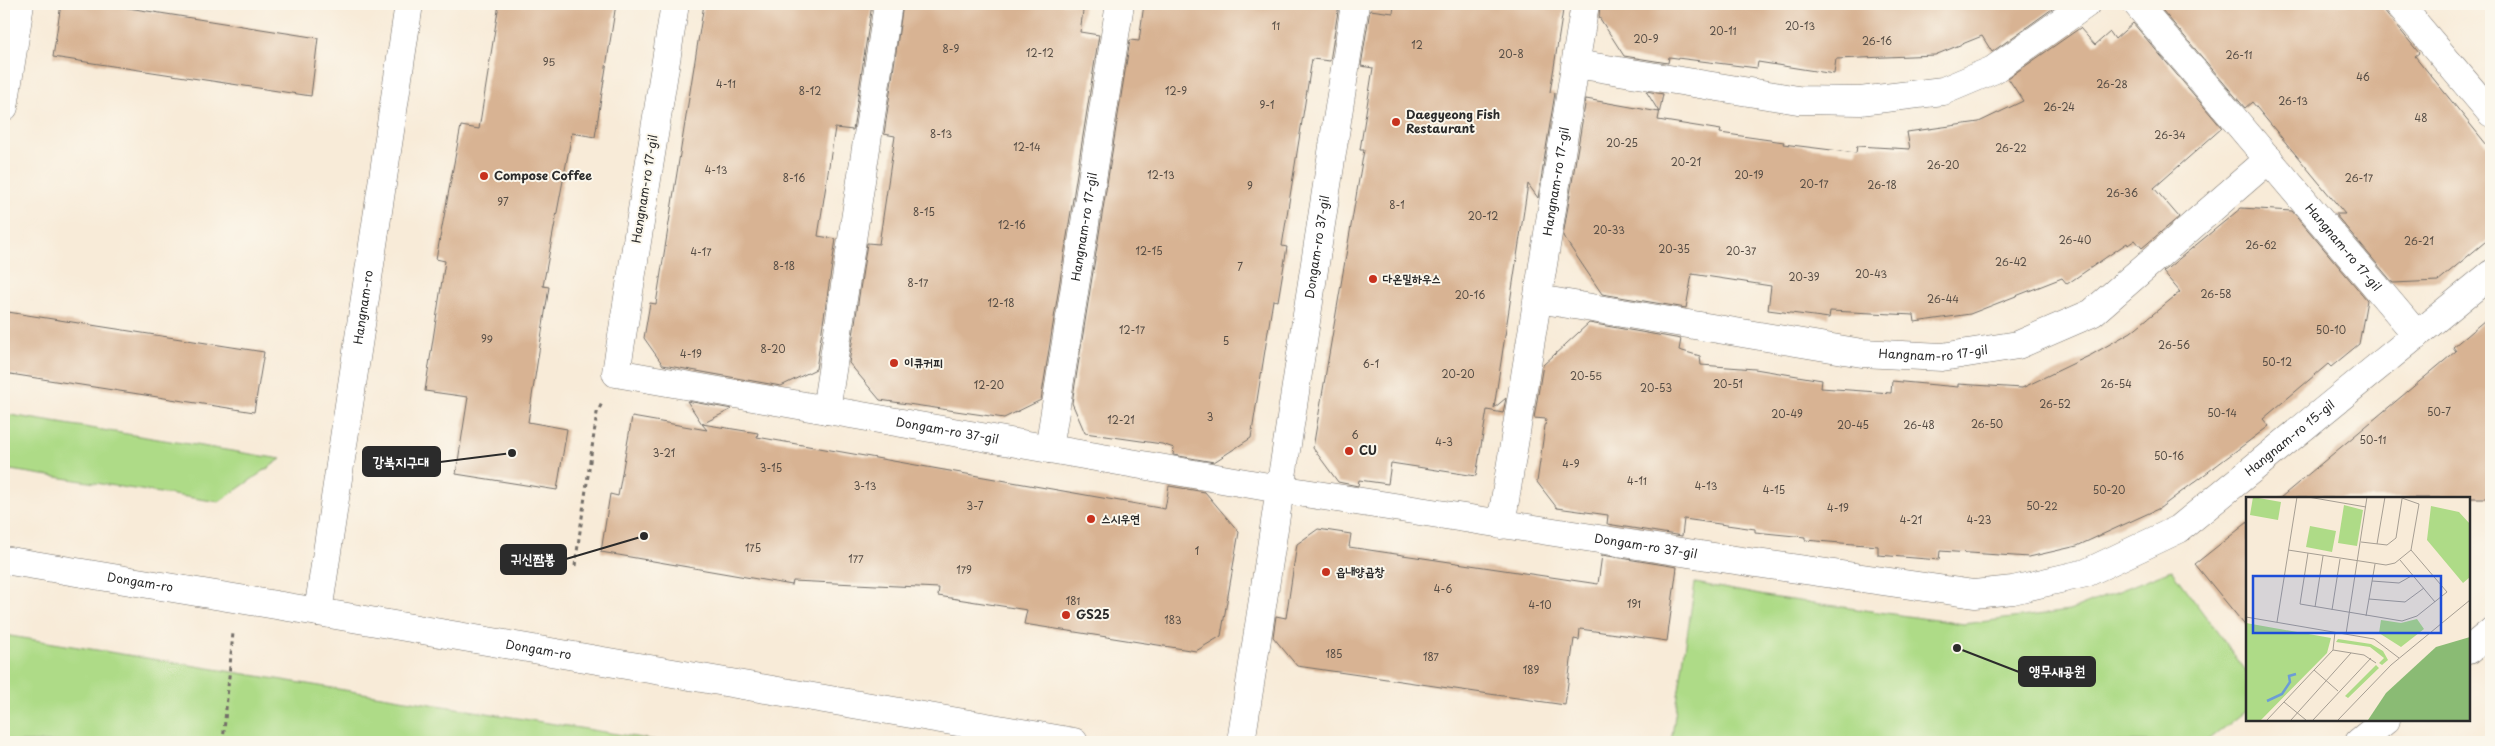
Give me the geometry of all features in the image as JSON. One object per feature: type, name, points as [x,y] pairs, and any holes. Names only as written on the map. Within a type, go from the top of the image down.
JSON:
[{"type":"street","points":[[4,107],[20,4]]},
{"type":"street","name":"Hangnam-ro","points":[[318,612],[409,4]]},
{"type":"street","name":"Hangnam-ro 17-gil","points":[[616,373],[675,4]]},
{"type":"street","points":[[826,410],[888,4]]},
{"type":"street","name":"Hangnam-ro 17-gil","points":[[1049,449],[1120,4]]},
{"type":"street","name":"Dongam-ro 37-gil","points":[[1241,742],[1355,4]]},
{"type":"street","name":"Hangnam-ro 17-gil","points":[[1501,525],[1585,4]]},
{"type":"street","points":[[1576,64],[1798,100],[1860,102],[1943,91],[1993,70],[2086,4]]},
{"type":"street","name":"Hangnam-ro 17-gil","points":[[2137,4],[2417,335]]},
{"type":"street","points":[[2399,4],[2491,113]]},
{"type":"street","name":"Hangnam-ro 17-gil","points":[[1538,299],[1862,353],[1942,357],[2018,345],[2092,313],[2269,159]]},
{"type":"street","name":"Hangnam-ro 15-gil","points":[[2014,590],[2086,573],[2179,528],[2491,274]]},
{"type":"street","name":"Dongam-ro 37-gil","points":[[616,373],[1279,489],[1501,525],[1974,594],[2014,590]]},
{"type":"street","name":"Dongam-ro","points":[[4,560],[1074,742]]},
{"type":"street","points":[[2470,649],[2491,632]]},
{"type":"street","points":[[2359,742],[2385,721]]},
{"type":"path","points":[[576,566],[598,413],[616,373]]},
{"type":"path","points":[[223,742],[236,600]]},
{"type":"green space","points":[[4,414],[281,459],[219,502],[4,469]]},
{"type":"green space","points":[[2171,570],[2246,671],[2246,711],[2206,742],[1671,742],[1695,583],[1771,597],[1964,624],[2069,611]]},
{"type":"green space","points":[[4,635],[666,742],[4,742]]},
{"type":"building","points":[[61,4],[103,4],[318,38],[311,96],[53,57]]},
{"type":"building","points":[[499,4],[616,4],[595,137],[572,133],[543,286],[549,287],[528,422],[567,429],[557,490],[456,474],[468,397],[425,391],[445,261],[436,259],[461,126],[479,129]]},
{"type":"building","points":[[704,4],[872,4],[853,130],[835,128],[818,236],[836,239],[816,369],[781,386],[663,365],[644,338],[650,303],[656,304]]},
{"type":"building","points":[[903,4],[1084,4],[1080,32],[1099,35],[1041,400],[1004,418],[880,400],[849,363],[867,243],[879,244],[895,136],[884,134]]},
{"type":"building","points":[[1144,4],[1339,5],[1330,61],[1312,59],[1282,246],[1287,247],[1278,301],[1273,300],[1251,438],[1214,462],[1173,455],[1174,448],[1162,444],[1085,433],[1072,403],[1130,40],[1139,41]]},
{"type":"building","points":[[1394,4],[1564,4],[1550,92],[1555,93],[1538,198],[1528,184],[1494,408],[1506,398],[1503,413],[1487,410],[1476,476],[1391,463],[1388,484],[1359,480],[1358,486],[1338,482],[1313,448],[1364,150],[1360,150],[1373,68],[1361,66],[1370,10],[1393,13]]},
{"type":"building","points":[[1600,4],[2059,4],[1992,52],[1982,36],[1935,55],[1836,59],[1834,74],[1758,62],[1757,68],[1669,57],[1668,63],[1624,56],[1599,17]]},
{"type":"building","points":[[2157,4],[2379,4],[2419,53],[2415,56],[2491,150],[2491,237],[2438,281],[2393,283],[2335,214],[2345,214],[2252,102],[2245,108]]},
{"type":"building","points":[[2133,23],[2222,128],[2154,188],[2179,217],[2142,248],[2135,240],[2128,245],[2127,243],[2067,284],[2062,278],[1970,314],[1915,322],[1914,315],[1830,311],[1829,318],[1768,310],[1771,286],[1692,274],[1686,308],[1602,294],[1563,236],[1586,99],[1659,112],[1646,91],[1663,94],[1658,120],[1721,130],[1720,133],[1784,142],[1783,144],[1856,153],[1857,146],[1910,149],[1907,132],[1979,122],[2023,101],[2008,78],[2080,28],[2095,45],[2110,32],[2115,39]]},
{"type":"building","points":[[2241,208],[2292,211],[2367,300],[2359,344],[2331,367],[2328,364],[2263,419],[2269,426],[2160,508],[2077,546],[2029,557],[1940,551],[1939,560],[1878,555],[1878,546],[1805,540],[1805,537],[1755,532],[1755,529],[1684,519],[1682,536],[1607,524],[1608,515],[1557,508],[1537,482],[1546,419],[1534,418],[1543,365],[1589,323],[1681,339],[1679,350],[1700,356],[1701,365],[1755,369],[1822,380],[1821,388],[1891,393],[1892,381],[1958,387],[1958,384],[2022,388],[2091,355],[2131,332],[2180,292],[2163,272]]},
{"type":"building","points":[[8,312],[264,352],[254,412],[4,373],[4,336]]},
{"type":"building","points":[[2491,315],[2491,498],[2281,497],[2456,351],[2453,347]]},
{"type":"building","points":[[687,401],[732,409],[702,424]]},
{"type":"building","points":[[632,417],[707,430],[702,424],[758,433],[757,437],[1165,509],[1169,486],[1205,492],[1239,532],[1221,636],[1196,651],[1024,624],[1027,610],[938,596],[939,588],[793,581],[792,585],[601,552],[610,494],[618,496]]},
{"type":"building","points":[[2246,524],[2246,627],[2195,564]]},
{"type":"building","points":[[1318,529],[1351,534],[1349,547],[1598,584],[1602,555],[1677,567],[1667,641],[1580,629],[1579,640],[1574,639],[1565,705],[1297,666],[1273,637],[1276,616],[1286,618],[1297,544]]},
{"type":"place","name":"Daegyeong Fish Restaurant","points":[[1396,122]]},
{"type":"place","name":"Compose Coffee","points":[[484,176]]},
{"type":"place","name":"다온밀하우스","points":[[1373,279]]},
{"type":"place","name":"이큐커피","points":[[894,363]]},
{"type":"place","name":"CU","points":[[1349,451]]},
{"type":"place","name":"강북지구대","points":[[512,453]]},
{"type":"place","name":"스시우연","points":[[1091,519]]},
{"type":"place","name":"귀신짬뽕","points":[[644,536]]},
{"type":"place","name":"읍내양곱창","points":[[1326,572]]},
{"type":"place","name":"GS25","points":[[1066,615]]},
{"type":"place","name":"앵무새공원","points":[[1957,648]]}]
